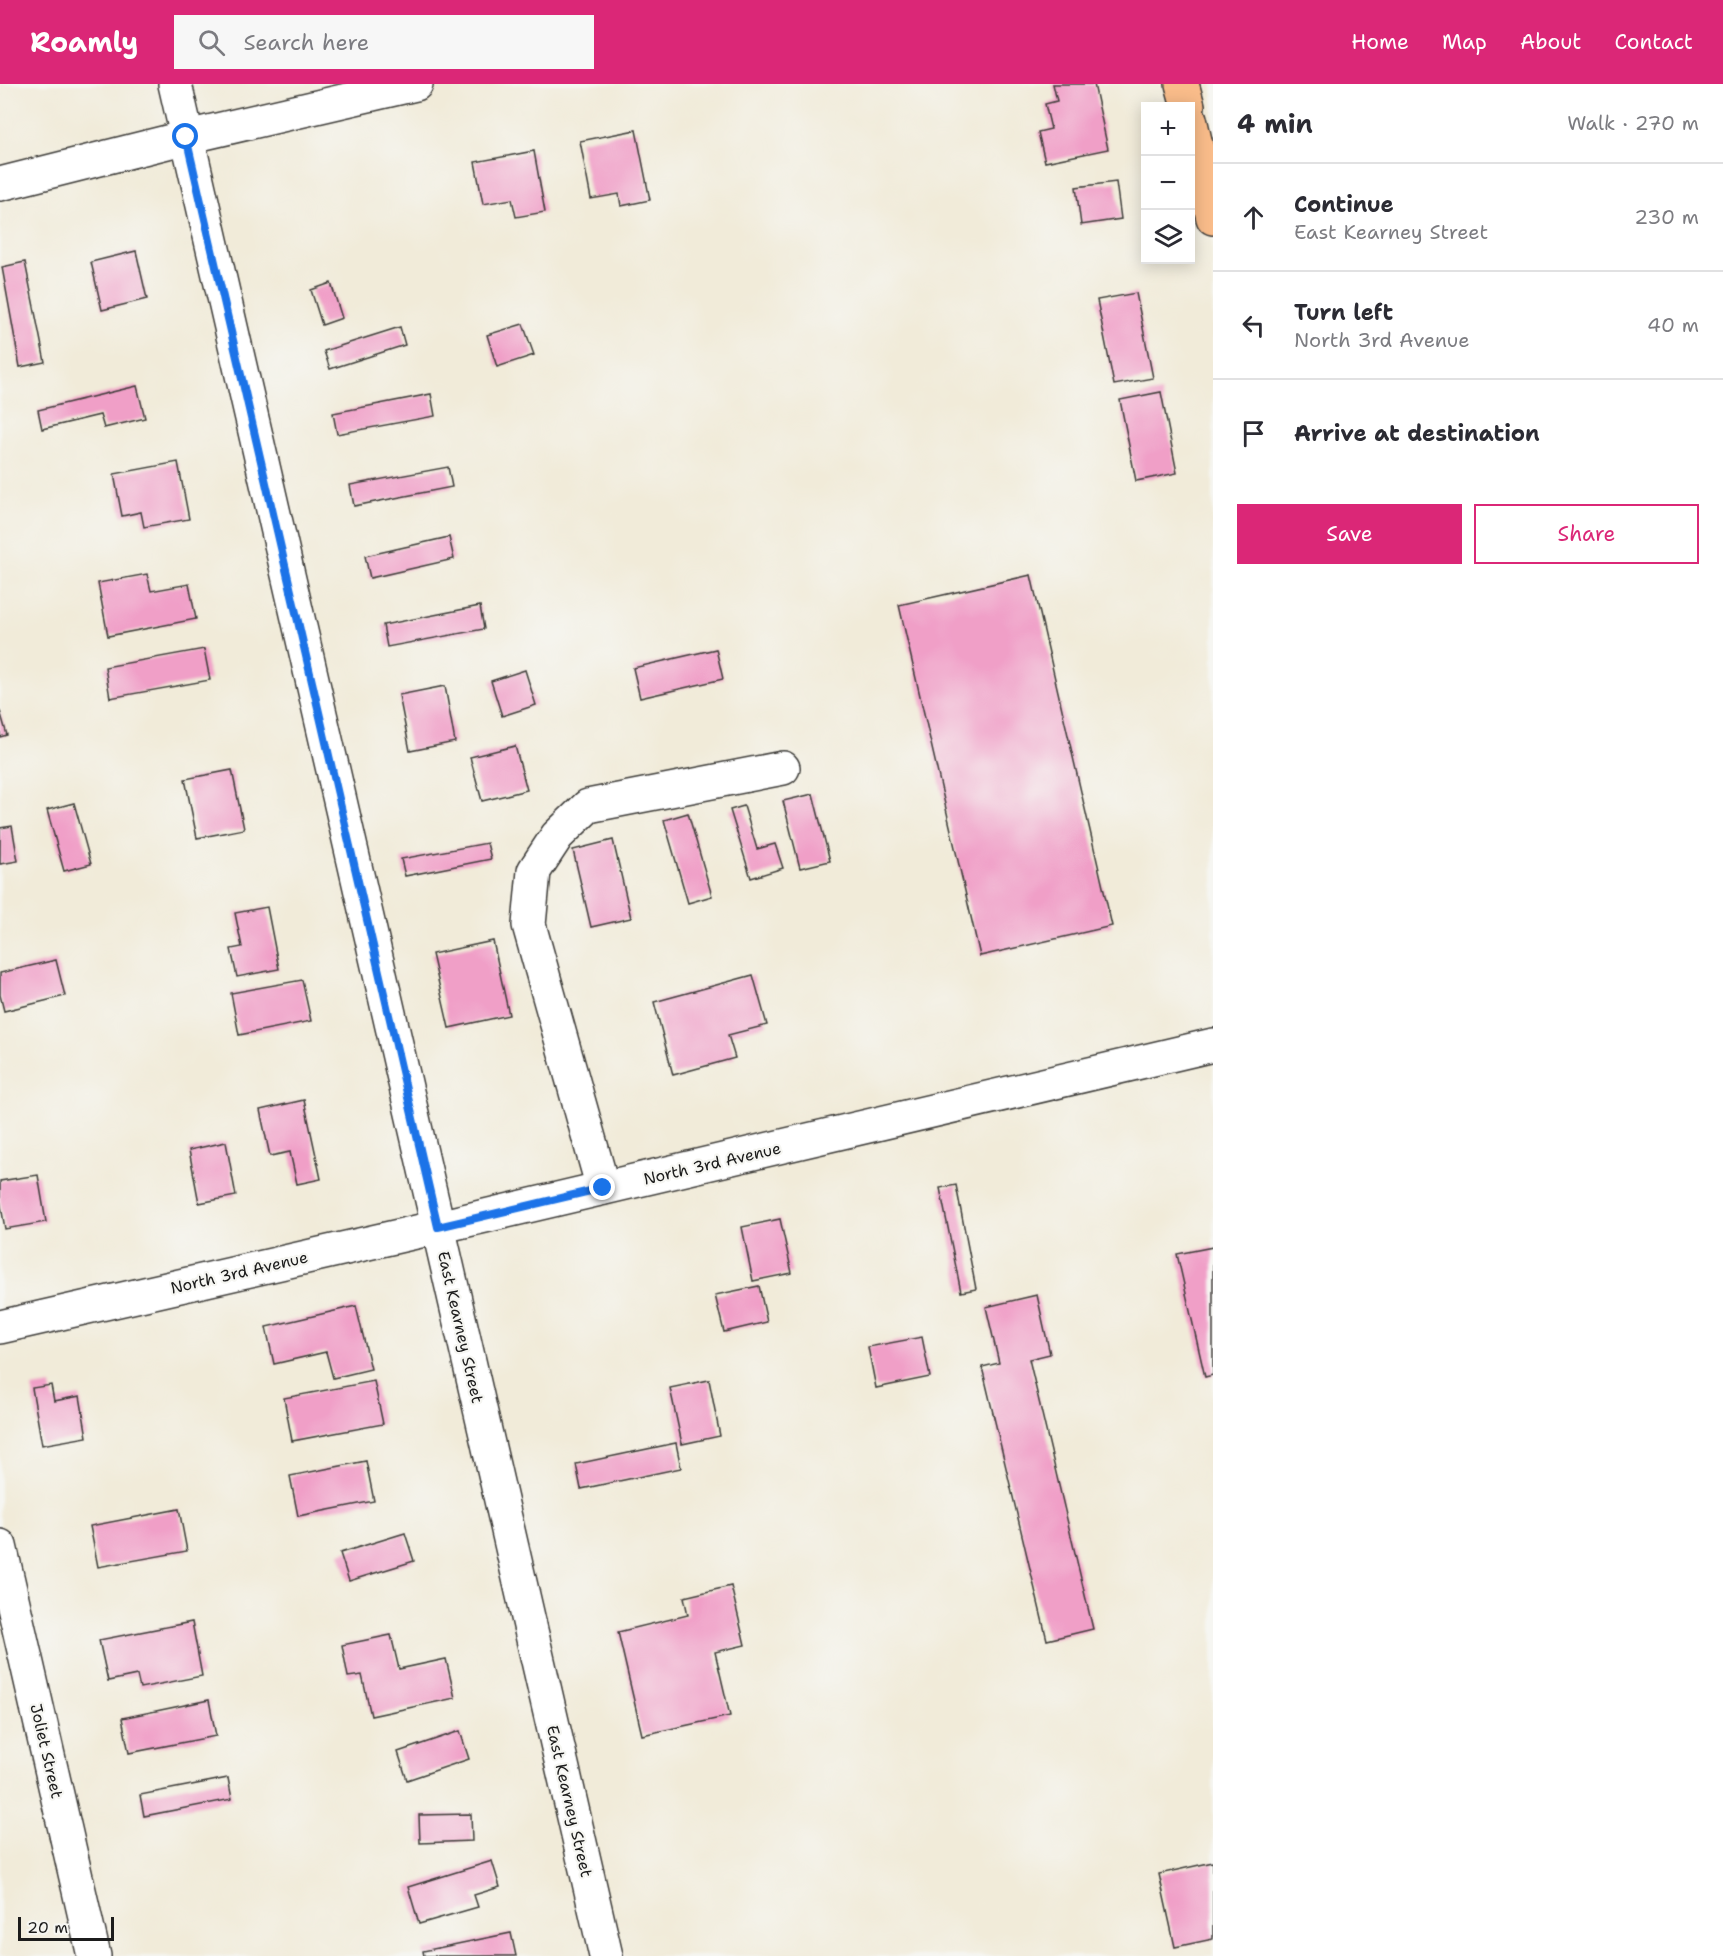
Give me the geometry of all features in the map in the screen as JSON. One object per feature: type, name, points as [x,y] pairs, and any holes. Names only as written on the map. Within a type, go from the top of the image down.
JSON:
[{"type":"main road","points":[[1182,84],[1187,102]]},
{"type":"main road","points":[[1195,137],[1213,218]]},
{"type":"street","name":"East Kearney Street","points":[[174,84],[606,1956]]},
{"type":"street","points":[[0,184],[186,137],[416,84]]},
{"type":"street","points":[[603,1188],[528,925],[534,871],[557,836],[588,806],[783,768]]},
{"type":"street","name":"North 3rd Avenue","points":[[0,1327],[1213,1045]]},
{"type":"street","name":"Joliet Street","points":[[0,1546],[94,1956]]},
{"type":"building","points":[[1053,84],[1094,84],[1108,149],[1045,162],[1038,132],[1051,129],[1045,104],[1057,101]]},
{"type":"building","points":[[636,130],[650,200],[621,206],[619,194],[591,199],[580,141]]},
{"type":"building","points":[[534,151],[545,212],[516,217],[512,199],[483,204],[475,162]]},
{"type":"building","points":[[1116,182],[1121,219],[1081,225],[1076,187]]},
{"type":"building","points":[[136,251],[147,299],[102,310],[91,262]]},
{"type":"building","points":[[25,262],[45,362],[20,367],[2,267]]},
{"type":"building","points":[[331,283],[342,318],[322,325],[311,290]]},
{"type":"building","points":[[1136,293],[1153,378],[1114,385],[1097,300]]},
{"type":"building","points":[[523,324],[534,355],[497,367],[487,335]]},
{"type":"building","points":[[400,327],[405,345],[330,369],[324,351]]},
{"type":"building","points":[[137,386],[145,418],[104,428],[100,415],[42,429],[38,410]]},
{"type":"building","points":[[1161,392],[1177,473],[1136,481],[1120,400]]},
{"type":"building","points":[[431,394],[435,416],[337,434],[333,413]]},
{"type":"building","points":[[178,462],[189,519],[144,527],[141,512],[122,516],[114,474]]},
{"type":"building","points":[[448,467],[452,487],[354,506],[350,485]]},
{"type":"building","points":[[449,537],[454,559],[370,578],[365,556]]},
{"type":"building","points":[[147,574],[151,591],[189,584],[196,619],[108,636],[98,583]]},
{"type":"building","points":[[1031,575],[1112,926],[980,956],[899,605]]},
{"type":"building","points":[[480,606],[484,629],[387,647],[383,625]]},
{"type":"building","points":[[204,649],[210,680],[110,698],[105,667]]},
{"type":"building","points":[[716,649],[723,679],[640,698],[633,668]]},
{"type":"building","points":[[525,670],[536,705],[502,716],[491,681]]},
{"type":"building","points":[[445,686],[455,742],[410,751],[399,695]]},
{"type":"building","points":[[0,711],[7,735],[0,737]]},
{"type":"building","points":[[515,746],[527,790],[482,801],[470,757]]},
{"type":"building","points":[[232,770],[244,829],[197,838],[185,779]]},
{"type":"building","points":[[813,794],[830,861],[800,868],[783,801]]},
{"type":"building","points":[[74,803],[91,864],[64,871],[47,810]]},
{"type":"building","points":[[744,806],[757,849],[775,844],[783,868],[751,878],[730,810]]},
{"type":"building","points":[[688,813],[712,896],[688,903],[664,820]]},
{"type":"building","points":[[12,826],[18,861],[0,864],[0,828]]},
{"type":"building","points":[[613,840],[631,918],[591,927],[573,850]]},
{"type":"building","points":[[487,843],[491,859],[405,876],[401,859]]},
{"type":"building","points":[[267,907],[279,969],[237,977],[231,949],[242,947],[235,913]]},
{"type":"building","points":[[493,941],[509,1015],[449,1028],[432,954]]},
{"type":"building","points":[[56,960],[65,996],[4,1011],[0,995],[0,973]]},
{"type":"building","points":[[753,975],[767,1025],[728,1035],[735,1058],[673,1075],[654,1002]]},
{"type":"building","points":[[302,980],[311,1021],[239,1035],[231,993]]},
{"type":"building","points":[[304,1100],[321,1179],[297,1184],[290,1152],[270,1156],[260,1110]]},
{"type":"building","points":[[226,1142],[236,1196],[199,1203],[189,1150]]},
{"type":"building","points":[[38,1175],[46,1222],[5,1229],[0,1200],[0,1181]]},
{"type":"building","points":[[956,1185],[976,1289],[961,1292],[940,1188]]},
{"type":"building","points":[[780,1219],[792,1273],[753,1281],[742,1227]]},
{"type":"building","points":[[1213,1247],[1213,1375],[1205,1377],[1177,1254]]},
{"type":"building","points":[[759,1286],[767,1322],[724,1332],[715,1295]]},
{"type":"building","points":[[1037,1295],[1050,1354],[1029,1359],[1093,1629],[1047,1640],[982,1367],[999,1363],[986,1307]]},
{"type":"building","points":[[356,1306],[371,1369],[333,1378],[326,1352],[274,1364],[266,1327]]},
{"type":"building","points":[[922,1337],[930,1377],[876,1388],[868,1347]]},
{"type":"building","points":[[709,1380],[720,1436],[682,1444],[670,1388]]},
{"type":"building","points":[[374,1381],[383,1424],[292,1441],[284,1398]]},
{"type":"building","points":[[51,1385],[54,1401],[80,1396],[87,1437],[42,1445],[32,1388]]},
{"type":"building","points":[[676,1443],[681,1468],[581,1489],[576,1464]]},
{"type":"building","points":[[366,1461],[374,1501],[298,1516],[290,1476]]},
{"type":"building","points":[[179,1509],[187,1551],[98,1567],[90,1526]]},
{"type":"building","points":[[405,1533],[414,1561],[349,1581],[340,1553]]},
{"type":"building","points":[[731,1586],[745,1645],[715,1652],[730,1716],[642,1735],[618,1632],[688,1615],[684,1597]]},
{"type":"building","points":[[192,1622],[202,1676],[140,1688],[137,1675],[108,1681],[99,1640]]},
{"type":"building","points":[[391,1635],[399,1669],[446,1659],[455,1698],[371,1716],[362,1675],[348,1677],[342,1645]]},
{"type":"building","points":[[209,1700],[216,1736],[129,1753],[122,1718]]},
{"type":"building","points":[[460,1731],[469,1759],[407,1780],[398,1752]]},
{"type":"building","points":[[228,1778],[232,1799],[144,1816],[140,1795]]},
{"type":"building","points":[[471,1814],[472,1841],[420,1843],[419,1815]]},
{"type":"building","points":[[492,1861],[500,1887],[474,1895],[478,1907],[419,1924],[408,1887]]},
{"type":"building","points":[[1213,1862],[1213,1939],[1175,1947],[1159,1874]]},
{"type":"building","points":[[511,1933],[516,1956],[424,1956],[423,1951]]},
{"type":"route","points":[[186,137],[438,1227],[603,1188]]}]
